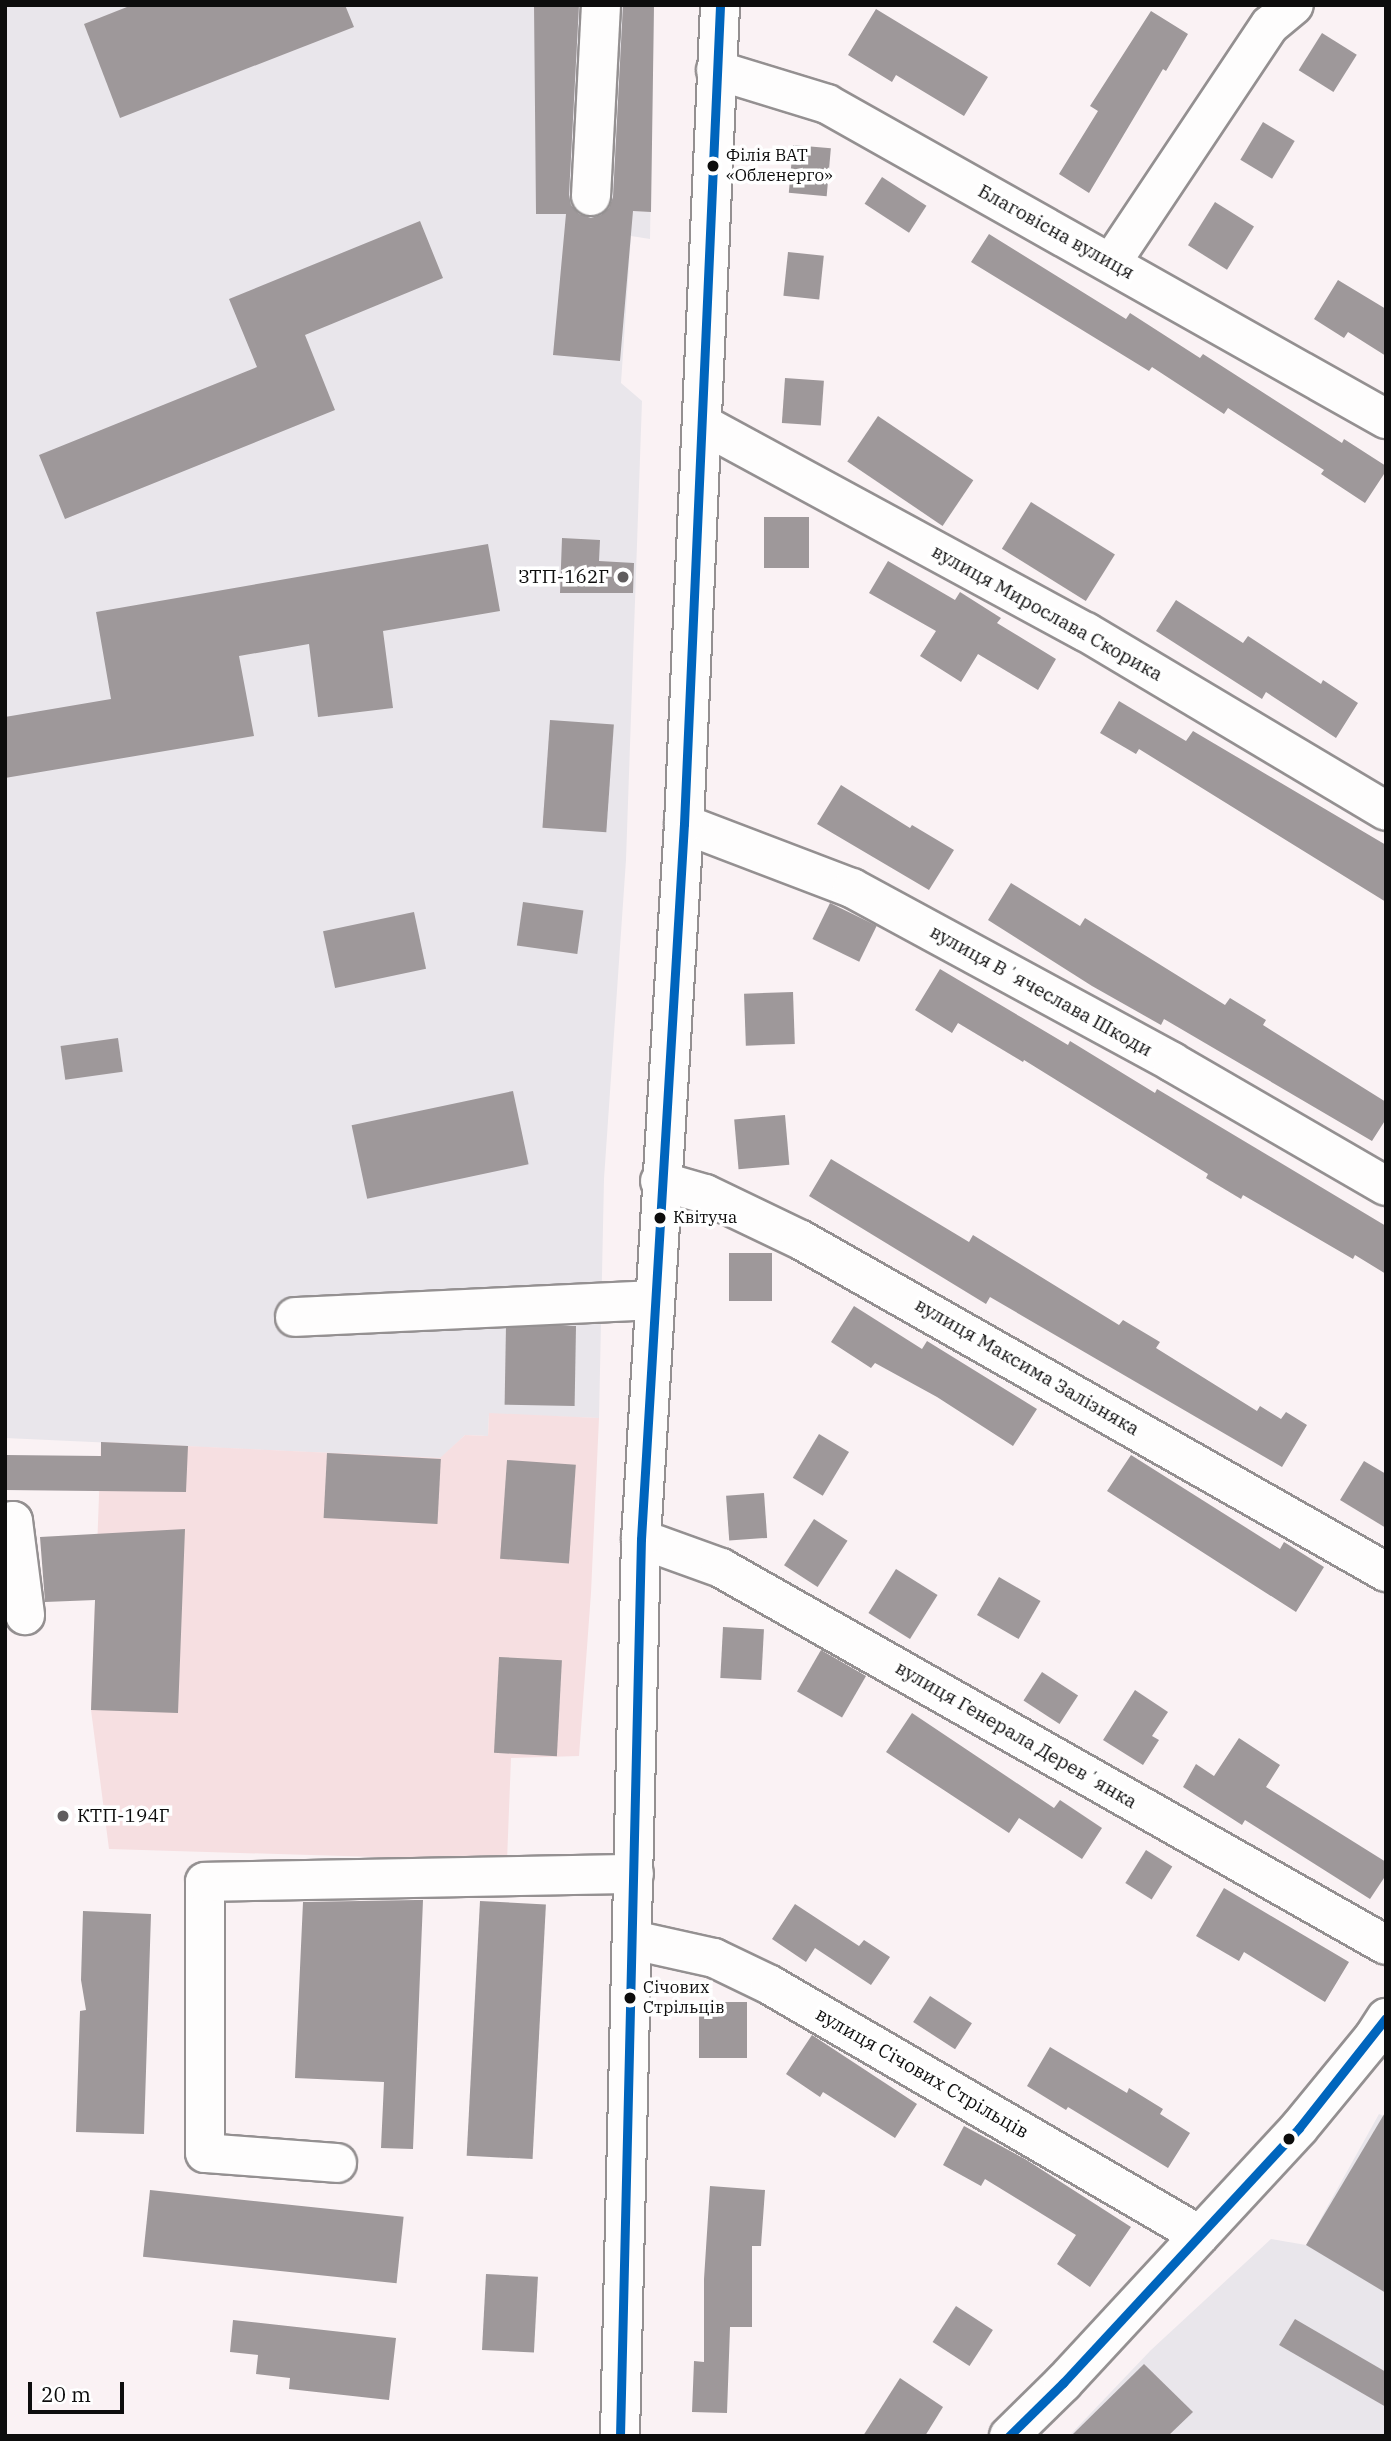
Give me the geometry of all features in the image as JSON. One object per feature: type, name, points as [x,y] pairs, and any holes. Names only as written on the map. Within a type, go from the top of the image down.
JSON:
[{"type":"street","points":[[591,196],[601,5]]},
{"type":"street","points":[[620,2436],[641,1539],[660,1181],[684,824],[704,425],[720,5]]},
{"type":"street","points":[[1111,262],[1270,25],[1294,5]]},
{"type":"street","name":"Благовісна вулиця","points":[[716,70],[827,104],[1386,419]]},
{"type":"street","name":"вулиця Мирослава Скорика","points":[[704,425],[1086,632],[1386,811]]},
{"type":"street","name":"вулиця Вʼячеслава Шкоди","points":[[684,824],[852,888],[1172,1062],[1386,1186]]},
{"type":"street","name":"вулиця Максима Залізняка","points":[[660,1181],[705,1194],[801,1240],[1386,1572]]},
{"type":"street","points":[[295,1317],[653,1300]]},
{"type":"street","points":[[5,1522],[13,1521],[26,1615]]},
{"type":"street","name":"вулиця Генерала Деревʼянка","points":[[641,1539],[722,1568],[1386,1945]]},
{"type":"street","points":[[337,2163],[205,2153],[205,1882],[634,1874]]},
{"type":"street","name":"вулиця Січових Стрільців","points":[[633,1940],[714,1958],[770,1985],[1199,2235]]},
{"type":"street","points":[[1009,2436],[1063,2382],[1298,2128],[1373,2038],[1386,2018]]},
{"type":"shaded area","points":[[5,5],[654,5],[650,239],[631,236],[621,383],[642,401],[626,860],[604,1179],[599,1418],[489,1414],[488,1436],[465,1435],[441,1458],[5,1438]]},
{"type":"shaded area","points":[[489,1413],[599,1418],[591,1593],[579,1756],[511,1758],[507,1861],[109,1849],[91,1710],[101,1442],[440,1458],[465,1435],[488,1436]]},
{"type":"shaded area","points":[[1379,2114],[1386,2117],[1386,2436],[1069,2436],[1151,2350],[1271,2239],[1306,2245]]},
{"type":"building","points":[[132,5],[345,5],[354,27],[120,118],[84,24]]},
{"type":"building","points":[[534,5],[579,5],[569,195],[571,205],[579,214],[591,218],[601,215],[609,208],[613,197],[623,5],[654,5],[651,212],[633,211],[620,361],[553,355],[566,214],[536,214]]},
{"type":"building","points":[[876,9],[988,77],[964,116],[896,75],[892,82],[848,55]]},
{"type":"building","points":[[1151,11],[1188,34],[1166,71],[1163,69],[1089,193],[1059,174],[1098,111],[1090,106]]},
{"type":"building","points":[[1322,33],[1357,55],[1333,92],[1299,70]]},
{"type":"building","points":[[1263,122],[1295,141],[1272,179],[1240,160]]},
{"type":"building","points":[[793,145],[831,148],[827,196],[789,193]]},
{"type":"building","points":[[882,177],[926,206],[909,233],[865,204]]},
{"type":"building","points":[[1215,202],[1254,226],[1227,270],[1188,245]]},
{"type":"building","points":[[420,221],[443,278],[305,335],[335,410],[65,519],[39,455],[257,367],[229,299]]},
{"type":"building","points":[[989,234],[1126,319],[1130,313],[1200,358],[1203,354],[1342,443],[1344,439],[1386,466],[1386,471],[1365,503],[1321,474],[1324,470],[1228,408],[1224,414],[1152,367],[1149,371],[971,262]]},
{"type":"building","points":[[788,252],[824,256],[819,300],[783,296]]},
{"type":"building","points":[[1338,280],[1386,309],[1386,356],[1348,332],[1344,338],[1314,319]]},
{"type":"building","points":[[785,378],[824,381],[821,426],[782,423]]},
{"type":"building","points":[[878,416],[973,480],[943,526],[847,462]]},
{"type":"building","points":[[1031,502],[1115,554],[1086,601],[1002,549]]},
{"type":"building","points":[[764,517],[809,517],[809,568],[764,568]]},
{"type":"building","points":[[562,538],[600,540],[599,561],[634,563],[633,593],[560,593]]},
{"type":"building","points":[[488,544],[500,611],[383,631],[393,708],[318,717],[309,644],[239,656],[254,736],[5,778],[5,717],[111,699],[96,612]]},
{"type":"building","points":[[888,561],[955,600],[960,592],[1001,618],[997,623],[1056,659],[1038,690],[978,654],[961,682],[920,656],[936,631],[869,593]]},
{"type":"building","points":[[1176,600],[1243,643],[1248,636],[1321,684],[1323,680],[1358,703],[1336,738],[1266,692],[1262,699],[1156,631]]},
{"type":"building","points":[[1119,701],[1186,741],[1193,731],[1386,845],[1386,902],[1139,749],[1136,754],[1100,733]]},
{"type":"building","points":[[550,720],[614,724],[606,832],[542,828]]},
{"type":"building","points":[[841,785],[910,828],[912,825],[954,850],[929,890],[817,824]]},
{"type":"building","points":[[1011,883],[1080,926],[1085,918],[1225,1005],[1230,998],[1266,1020],[1263,1025],[1386,1102],[1386,1119],[1372,1141],[1164,1019],[1161,1025],[1092,986],[988,920]]},
{"type":"building","points":[[523,902],[583,910],[577,954],[517,946]]},
{"type":"building","points":[[830,903],[877,926],[859,962],[812,939]]},
{"type":"building","points":[[414,912],[426,969],[335,988],[323,931]]},
{"type":"building","points":[[940,969],[1068,1045],[1070,1041],[1155,1093],[1157,1089],[1386,1226],[1386,1274],[1355,1255],[1353,1259],[1243,1195],[1241,1199],[1206,1178],[1208,1174],[1024,1060],[1023,1062],[958,1023],[952,1033],[915,1010]]},
{"type":"building","points":[[793,992],[795,1044],[746,1046],[744,994]]},
{"type":"building","points":[[118,1038],[123,1072],[65,1080],[61,1046]]},
{"type":"building","points":[[513,1091],[529,1164],[367,1199],[352,1125]]},
{"type":"building","points":[[785,1115],[789,1165],[739,1169],[734,1119]]},
{"type":"building","points":[[831,1159],[969,1242],[973,1235],[1119,1325],[1123,1320],[1160,1342],[1156,1348],[1257,1411],[1260,1406],[1281,1419],[1286,1412],[1307,1425],[1282,1467],[990,1297],[986,1304],[809,1196]]},
{"type":"building","points":[[729,1253],[772,1253],[772,1301],[729,1301]]},
{"type":"building","points":[[854,1306],[922,1349],[927,1341],[1037,1409],[1013,1446],[937,1397],[875,1363],[871,1368],[831,1342]]},
{"type":"building","points":[[506,1325],[576,1326],[575,1406],[505,1405]]},
{"type":"building","points":[[819,1434],[849,1452],[823,1496],[793,1478]]},
{"type":"building","points":[[101,1442],[188,1446],[186,1492],[5,1490],[5,1455],[101,1456]]},
{"type":"building","points":[[327,1453],[441,1459],[437,1524],[324,1518]]},
{"type":"building","points":[[1131,1455],[1280,1549],[1284,1542],[1324,1567],[1296,1612],[1107,1491]]},
{"type":"building","points":[[507,1460],[576,1465],[569,1564],[500,1559]]},
{"type":"building","points":[[1364,1461],[1386,1474],[1386,1528],[1340,1500]]},
{"type":"building","points":[[764,1493],[767,1538],[729,1541],[726,1496]]},
{"type":"building","points":[[814,1519],[848,1541],[818,1587],[784,1565]]},
{"type":"building","points":[[185,1529],[178,1713],[91,1710],[95,1600],[45,1602],[40,1537]]},
{"type":"building","points":[[896,1569],[938,1595],[910,1639],[868,1613]]},
{"type":"building","points":[[999,1577],[1041,1601],[1019,1639],[977,1615]]},
{"type":"building","points":[[723,1627],[764,1629],[761,1680],[720,1678]]},
{"type":"building","points":[[821,1650],[866,1676],[842,1718],[797,1692]]},
{"type":"building","points":[[499,1657],[562,1660],[557,1756],[494,1753]]},
{"type":"building","points":[[1042,1672],[1078,1695],[1060,1724],[1023,1701]]},
{"type":"building","points":[[1135,1690],[1168,1712],[1152,1736],[1159,1740],[1143,1765],[1103,1740]]},
{"type":"building","points":[[912,1713],[1054,1808],[1060,1800],[1102,1828],[1082,1859],[1019,1818],[1009,1833],[886,1752]]},
{"type":"building","points":[[1239,1738],[1280,1765],[1266,1787],[1386,1862],[1386,1875],[1370,1899],[1245,1820],[1242,1825],[1183,1787],[1196,1764],[1214,1776]]},
{"type":"building","points":[[1146,1850],[1172,1866],[1152,1900],[1125,1883]]},
{"type":"building","points":[[1224,1888],[1349,1962],[1325,2002],[1244,1952],[1239,1961],[1196,1936]]},
{"type":"building","points":[[423,1900],[413,2149],[381,2148],[384,2082],[295,2078],[303,1902]]},
{"type":"building","points":[[480,1901],[546,1904],[533,2159],[467,2156]]},
{"type":"building","points":[[795,1904],[859,1946],[864,1940],[890,1957],[871,1985],[815,1948],[806,1962],[772,1939]]},
{"type":"building","points":[[83,1911],[151,1914],[144,2134],[76,2132],[80,2011],[86,2010],[81,1980]]},
{"type":"building","points":[[930,1996],[972,2023],[955,2049],[913,2022]]},
{"type":"building","points":[[699,2002],[747,2002],[747,2058],[699,2058]]},
{"type":"building","points":[[812,2035],[917,2104],[895,2138],[823,2092],[820,2097],[786,2074]]},
{"type":"building","points":[[1050,2047],[1127,2093],[1129,2088],[1163,2109],[1160,2114],[1190,2133],[1168,2168],[1068,2107],[1066,2110],[1027,2086]]},
{"type":"building","points":[[1386,2111],[1386,2293],[1306,2245]]},
{"type":"building","points":[[964,2126],[1025,2159],[1131,2227],[1090,2287],[1057,2264],[1076,2235],[985,2179],[981,2186],[943,2165]]},
{"type":"building","points":[[710,2186],[765,2190],[761,2246],[752,2246],[752,2327],[730,2327],[727,2413],[692,2412],[694,2361],[704,2362],[704,2279]]},
{"type":"building","points":[[150,2190],[404,2217],[397,2283],[143,2257]]},
{"type":"building","points":[[486,2274],[538,2277],[534,2353],[482,2350]]},
{"type":"building","points":[[956,2306],[993,2330],[969,2366],[933,2342]]},
{"type":"building","points":[[1295,2319],[1386,2372],[1386,2407],[1279,2345]]},
{"type":"building","points":[[233,2320],[396,2338],[389,2400],[289,2389],[290,2378],[256,2374],[258,2355],[230,2352]]},
{"type":"building","points":[[1144,2364],[1193,2412],[1168,2436],[1071,2436]]},
{"type":"building","points":[[900,2378],[943,2407],[925,2436],[863,2436]]},
{"type":"transit line","points":[[620,2436],[641,1539],[684,824],[720,5]]},
{"type":"transit line","points":[[1009,2436],[1063,2383],[1299,2128],[1386,2018]]},
{"type":"place","name":"Філія ВАТ «Обленерго»","points":[[713,166]]},
{"type":"place","name":"ЗТП-162Г","points":[[623,577]]},
{"type":"place","name":"Квітуча","points":[[660,1218]]},
{"type":"place","name":"КТП-194Г","points":[[63,1816]]},
{"type":"place","name":"Січових Стрільців","points":[[630,1998]]}]
